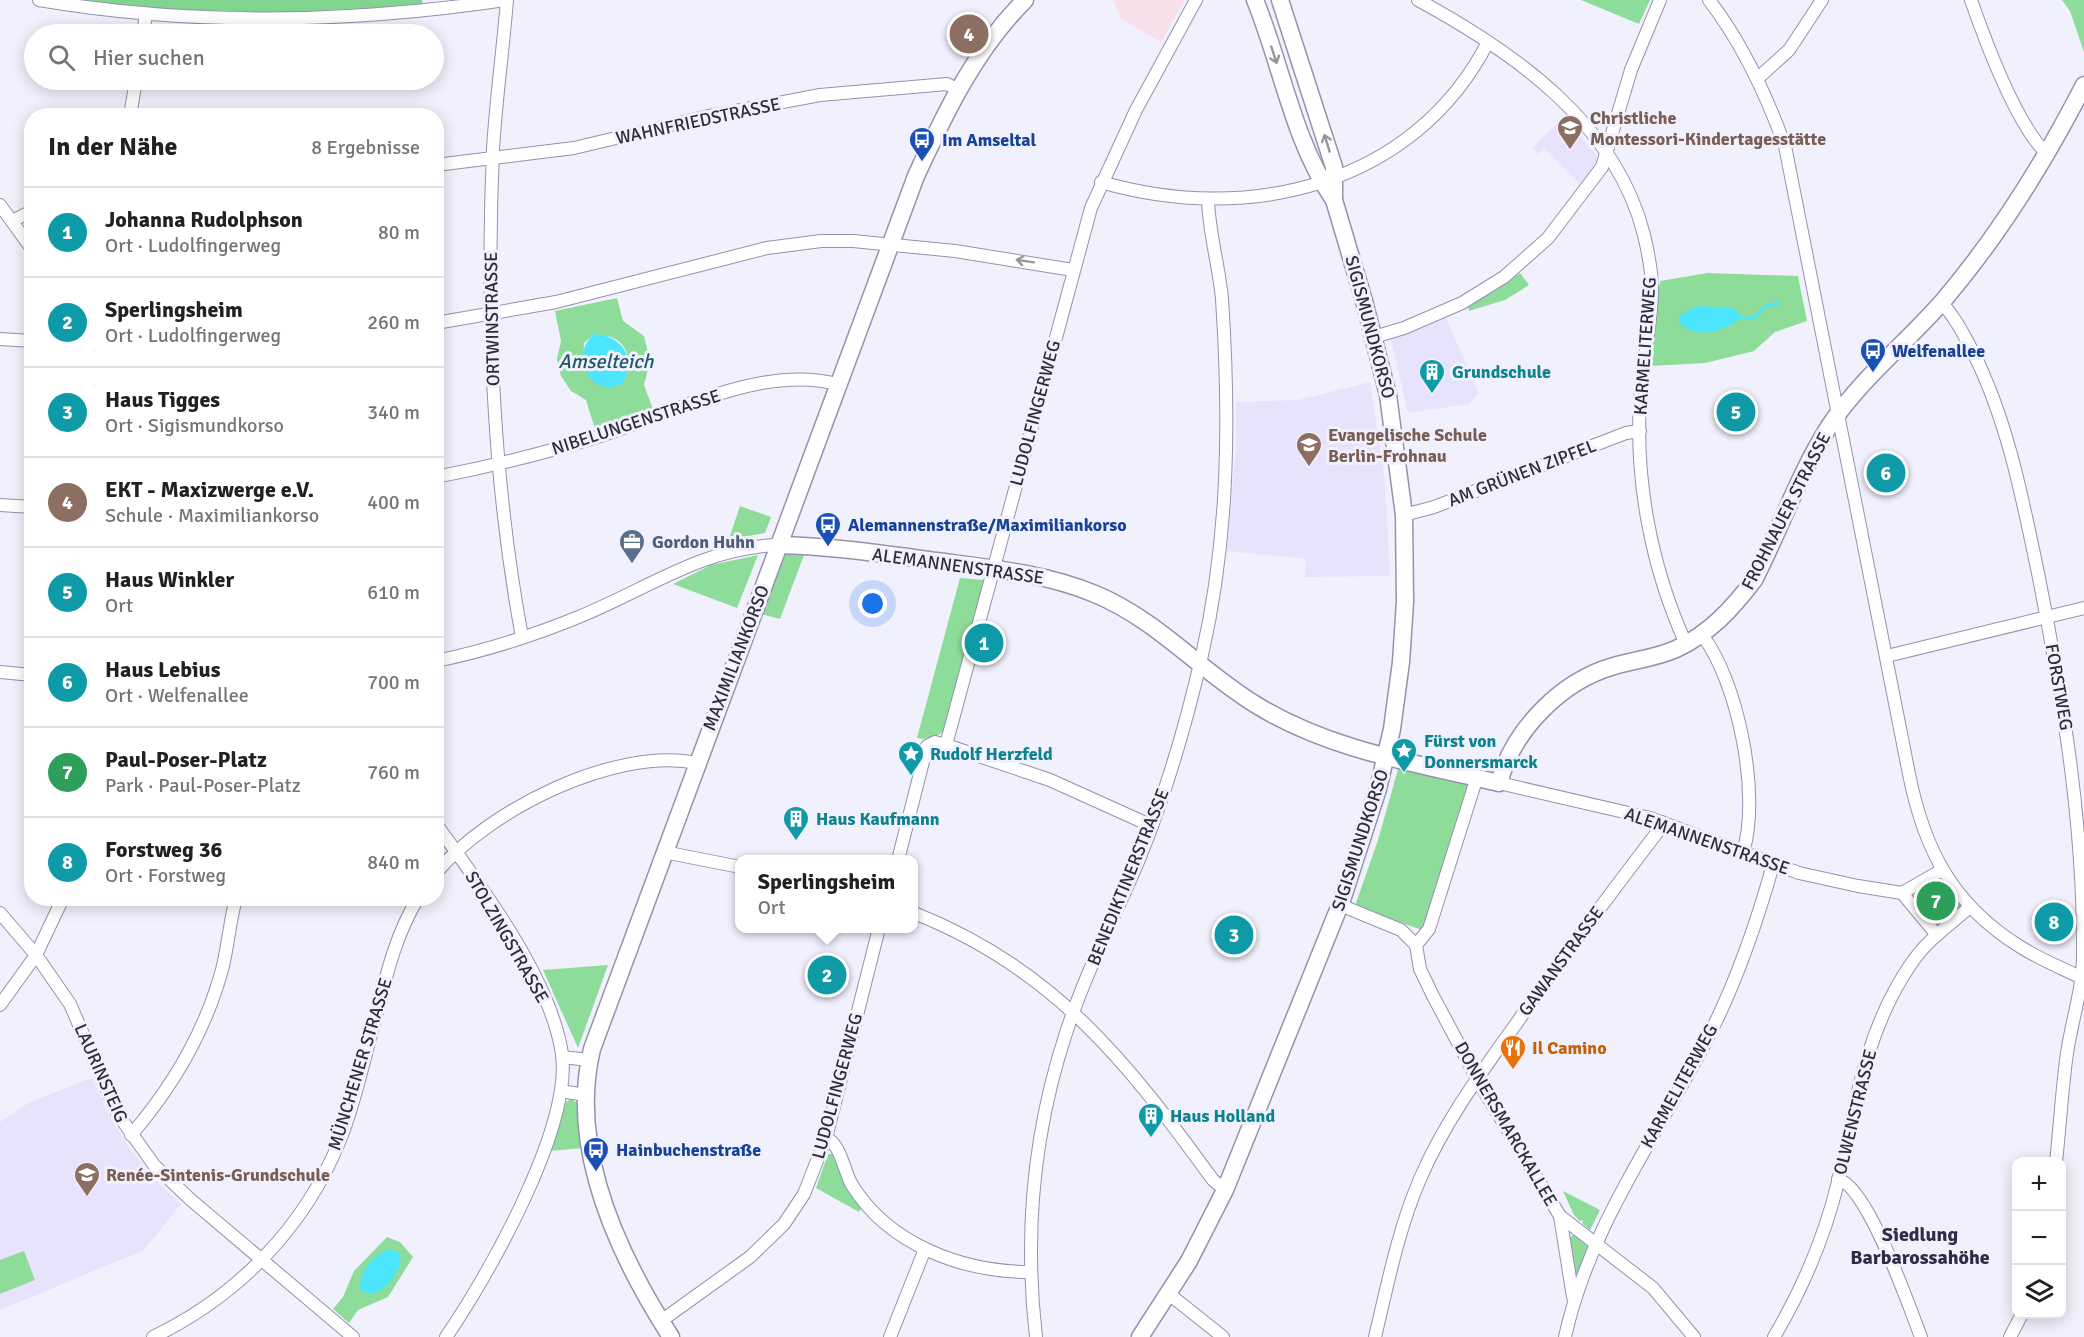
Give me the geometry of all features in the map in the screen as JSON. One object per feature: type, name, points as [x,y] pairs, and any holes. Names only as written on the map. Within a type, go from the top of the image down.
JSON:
[{"type":"street","points":[[39,0],[146,14],[256,18],[363,16],[506,0]]},
{"type":"street","name":"ORTWINSTRASSE","points":[[506,0],[493,160],[490,315],[498,465],[522,637]]},
{"type":"street","name":"MAXIMILIANKORSO","points":[[671,1337],[621,1245],[606,1204],[589,1136],[585,1095],[589,1060],[837,384],[916,176],[958,90],[1003,22],[1025,0]]},
{"type":"street","name":"LUDOLFINGERWEG","points":[[946,745],[1073,270],[1101,182],[1155,72],[1196,0]]},
{"type":"street","name":"SIGISMUNDKORSO","points":[[1255,0],[1303,142],[1328,180]]},
{"type":"street","name":"SIGISMUNDKORSO","points":[[1140,1337],[1169,1294],[1225,1190],[1358,857],[1386,757],[1404,632],[1404,515],[1394,429],[1374,337],[1328,180],[1326,139],[1280,0]]},
{"type":"street","name":"KARMELITERWEG","points":[[1418,0],[1488,42],[1539,79],[1582,121],[1608,155],[1627,187],[1638,212],[1652,287],[1642,368],[1640,431],[1646,509],[1656,559],[1674,616],[1686,644]]},
{"type":"street","points":[[1374,337],[1440,314],[1504,278],[1548,238],[1591,184],[1608,155],[1631,70],[1660,0]]},
{"type":"street","points":[[1709,0],[1736,40],[1757,79],[1785,146],[1919,816],[1942,870],[1970,907],[2021,947],[2083,979]]},
{"type":"street","points":[[1757,79],[1789,50],[1822,0]]},
{"type":"street","points":[[1971,0],[1994,60],[2019,112],[2037,144],[2048,155]]},
{"type":"street","points":[[144,24],[146,14]]},
{"type":"street","points":[[1101,182],[1167,198],[1208,200],[1259,197],[1328,180],[1387,153],[1435,117],[1470,75],[1488,42]]},
{"type":"street","name":"WAHNFRIEDSTRASSE","points":[[444,164],[493,160],[574,148],[704,117],[820,95],[937,84],[947,84],[958,90]]},
{"type":"street","name":"FROHNAUER STRASSE","points":[[1499,783],[1506,763],[1526,730],[1562,693],[1593,674],[1662,654],[1686,644],[1725,617],[1754,580],[1811,459],[1839,413],[1858,389],[1941,303],[1994,239],[2048,155],[2084,85]]},
{"type":"street","points":[[131,108],[134,90]]},
{"type":"street","name":"BENEDIKTINERSTRASSE","points":[[1036,1337],[1030,1272],[1033,1192],[1052,1080],[1073,1011],[1152,826],[1181,737],[1200,665],[1218,564],[1227,460],[1227,388],[1221,294],[1208,200]]},
{"type":"street","points":[[0,205],[24,238]]},
{"type":"street","points":[[12,221],[24,215]]},
{"type":"street","points":[[444,322],[608,291],[788,245],[830,241],[963,252],[1073,270]]},
{"type":"street","name":"FORSTWEG","points":[[1941,303],[1959,326],[1985,377],[2005,428],[2018,476],[2047,618],[2071,757],[2079,818],[2083,905],[2083,979],[2067,1054],[2056,1157]]},
{"type":"street","points":[[0,339],[24,340]]},
{"type":"street","name":"NIBELUNGENSTRASSE","points":[[444,475],[498,465],[599,437],[742,388],[795,380],[837,384]]},
{"type":"street","name":"AM GRÜNEN ZIPFEL","points":[[1404,515],[1434,507],[1626,433],[1640,431]]},
{"type":"street","points":[[0,505],[24,506]]},
{"type":"street","name":"ALEMANNENSTRASSE","points":[[444,659],[522,637],[581,616],[712,555],[741,548],[778,545],[886,554],[994,568],[1054,580],[1096,594],[1154,626],[1232,690],[1298,728],[1337,743],[1386,757],[1598,804],[1662,822],[1773,865],[1819,879],[1902,893]]},
{"type":"street","points":[[1887,656],[2084,608]]},
{"type":"street","points":[[1702,635],[1726,679],[1742,734],[1748,813],[1743,852]]},
{"type":"street","points":[[0,672],[24,674]]},
{"type":"street","points":[[898,855],[927,746],[935,742],[1050,780],[1152,826]]},
{"type":"street","points":[[444,865],[457,852],[508,813],[570,782],[630,765],[683,760],[697,763]]},
{"type":"street","points":[[1340,905],[1401,930],[1416,945],[1429,929],[1477,777]]},
{"type":"street","name":"GAWANSTRASSE","points":[[1375,1337],[1395,1249],[1417,1188],[1454,1114],[1477,1078],[1591,919],[1659,830],[1662,822]]},
{"type":"street","name":"STOLZINGSTRASSE","points":[[444,835],[526,962],[552,1019],[562,1057],[561,1086]]},
{"type":"street","points":[[664,852],[735,866]]},
{"type":"street","name":"KARMELITERWEG","points":[[1565,1337],[1574,1301],[1596,1243],[1623,1185],[1714,1024],[1746,949],[1773,865]]},
{"type":"street","points":[[1937,935],[1902,893],[1942,870]]},
{"type":"street","points":[[0,1005],[36,955],[59,906]]},
{"type":"street","points":[[131,1135],[168,1090],[198,1036],[219,980],[234,906]]},
{"type":"street","name":"MÜNCHENER STRASSE","points":[[153,1337],[177,1326],[221,1297],[261,1260],[301,1214],[341,1139],[396,946],[414,906]]},
{"type":"street","name":"OLWENSTRASSE","points":[[1774,1337],[1813,1258],[1839,1179],[1855,1098],[1883,1016],[1911,963],[1937,935],[1970,907]]},
{"type":"street","name":"LAURINSTEIG","points":[[0,913],[36,955],[70,1004],[105,1090],[131,1135],[173,1184],[353,1337]]},
{"type":"street","points":[[918,915],[990,951],[1022,971],[1073,1011],[1128,1067],[1213,1180],[1225,1190]]},
{"type":"street","name":"LUDOLFINGERWEG","points":[[661,1321],[735,1269],[774,1235],[804,1194],[815,1171],[826,1138],[878,933]]},
{"type":"street","name":"DONNERSMARCKALLEE","points":[[1416,945],[1420,969],[1477,1078],[1560,1216],[1653,1288],[1694,1337]]},
{"type":"street","points":[[562,1057],[589,1060]]},
{"type":"street","points":[[446,1337],[478,1287],[517,1212],[545,1146],[561,1086],[585,1095]]},
{"type":"street","points":[[826,1138],[835,1145],[852,1184],[865,1202],[895,1228],[926,1249],[973,1267],[1030,1272]]},
{"type":"street","points":[[1839,1179],[1851,1185],[1861,1199],[1892,1263],[1921,1337]]},
{"type":"street","name":"KARMELITERWEG","points":[[1560,1216],[1574,1301]]},
{"type":"street","points":[[890,1337],[926,1249]]},
{"type":"street","points":[[1169,1294],[1223,1337]]},
{"type":"street","points":[[2010,1337],[2019,1319]]},
{"type":"shaded area","points":[[1113,0],[1185,0],[1161,42],[1121,19]]},
{"type":"shaded area","name":"Christliche Montessori-Kindertagesstätte","points":[[1564,117],[1596,155],[1597,162],[1582,186],[1544,148],[1538,154],[1532,148]]},
{"type":"shaded area","points":[[1446,318],[1479,393],[1469,404],[1408,413],[1391,339]]},
{"type":"shaded area","name":"Evangelische Schule Berlin-Frohnau","points":[[1370,382],[1385,482],[1390,576],[1305,577],[1306,559],[1227,551],[1236,448],[1236,402],[1298,400]]},
{"type":"shaded area","name":"Renée-Sintenis-Grundschule","points":[[92,1078],[108,1114],[130,1149],[156,1181],[181,1204],[144,1250],[0,1310],[0,1122],[30,1102]]},
{"type":"green space","points":[[57,0],[422,0],[423,7],[363,12],[205,14]]},
{"type":"green space","points":[[1581,0],[1650,0],[1639,24]]},
{"type":"green space","points":[[2062,0],[2084,0],[2084,52],[2070,11]]},
{"type":"green space","points":[[1520,273],[1529,285],[1505,300],[1469,311],[1468,307]]},
{"type":"green space","points":[[1708,273],[1798,276],[1807,321],[1775,332],[1754,351],[1705,363],[1650,366],[1660,281]]},
{"type":"green space","points":[[617,298],[623,321],[644,336],[650,361],[644,385],[653,409],[595,429],[586,400],[571,391],[561,376],[557,359],[561,341],[555,311]],"holes":[[[594,334],[615,339],[626,350],[628,371],[626,377],[617,386],[600,385],[583,368],[584,343]]]},
{"type":"green space","points":[[740,506],[771,517],[765,533],[729,539]]},
{"type":"green space","points":[[782,553],[804,555],[780,619],[757,613]]},
{"type":"green space","points":[[758,555],[737,608],[673,584],[711,565]]},
{"type":"green space","points":[[960,578],[984,580],[944,730],[932,738],[917,738]]},
{"type":"green space","points":[[1399,766],[1465,781],[1469,785],[1426,926],[1422,930],[1355,906],[1378,840]]},
{"type":"green space","points":[[1937,880],[1942,881],[1960,905],[1960,909],[1938,926],[1913,896]]},
{"type":"green space","points":[[608,965],[578,1048],[543,970]]},
{"type":"green space","points":[[571,1099],[578,1104],[583,1148],[549,1151],[566,1102]]},
{"type":"green space","points":[[828,1154],[832,1154],[841,1174],[862,1207],[859,1212],[816,1188]]},
{"type":"green space","points":[[1563,1191],[1600,1210],[1590,1230],[1582,1223],[1583,1220],[1580,1221],[1574,1215]]},
{"type":"green space","points":[[1575,1233],[1589,1248],[1578,1276],[1574,1275],[1568,1239]]},
{"type":"green space","points":[[387,1237],[400,1242],[413,1257],[388,1297],[358,1310],[349,1323],[333,1309],[343,1297],[354,1271]]},
{"type":"green space","points":[[24,1251],[35,1280],[0,1294],[0,1260]]},
{"type":"water","points":[[1699,306],[1734,308],[1741,317],[1727,327],[1718,330],[1692,331],[1678,321],[1681,314]]},
{"type":"water","name":"Amselteich","points":[[594,334],[612,339],[619,344],[628,357],[627,375],[622,384],[610,387],[600,385],[586,372],[583,352]]},
{"type":"water","points":[[388,1249],[398,1252],[401,1257],[397,1272],[380,1290],[367,1293],[360,1289],[364,1271],[368,1265]]},
{"type":"waterway","points":[[1738,318],[1754,318],[1766,306],[1778,303]]},
{"type":"place","name":"EKT - Maxizwerge e.V.","points":[[969,34]]},
{"type":"place","name":"Christliche Montessori-Kindertagesstätte","points":[[1570,151]]},
{"type":"place","name":"Im Amseltal","points":[[922,163]]},
{"type":"place","name":"Welfenallee","points":[[1873,374]]},
{"type":"place","name":"Grundschule","points":[[1432,395]]},
{"type":"place","name":"Haus Winkler","points":[[1736,412]]},
{"type":"place","name":"Evangelische Schule Berlin-Frohnau","points":[[1309,468]]},
{"type":"place","name":"Haus Lebius","points":[[1886,473]]},
{"type":"place","name":"Alemannenstraße/Maximiliankorso","points":[[828,548]]},
{"type":"place","name":"Gordon Huhn","points":[[632,565]]},
{"type":"place","name":"Johanna Rudolphson","points":[[984,643]]},
{"type":"place","name":"Fürst von Donnersmarck","points":[[1404,774]]},
{"type":"place","name":"Rudolf Herzfeld","points":[[911,777]]},
{"type":"place","name":"Haus Kaufmann","points":[[796,842]]},
{"type":"place","name":"Paul-Poser-Platz","points":[[1936,901]]},
{"type":"place","name":"Forstweg 36","points":[[2054,922]]},
{"type":"place","name":"Haus Tigges","points":[[1234,935]]},
{"type":"place","name":"Sperlingsheim","points":[[827,975]]},
{"type":"place","name":"Il Camino","points":[[1513,1071]]},
{"type":"place","name":"Haus Holland","points":[[1151,1139]]},
{"type":"place","name":"Hainbuchenstraße","points":[[596,1173]]},
{"type":"place","name":"Renée-Sintenis-Grundschule","points":[[87,1198]]},
{"type":"district","name":"Siedlung Barbarossahöhe","points":[[1920,1246]]}]
